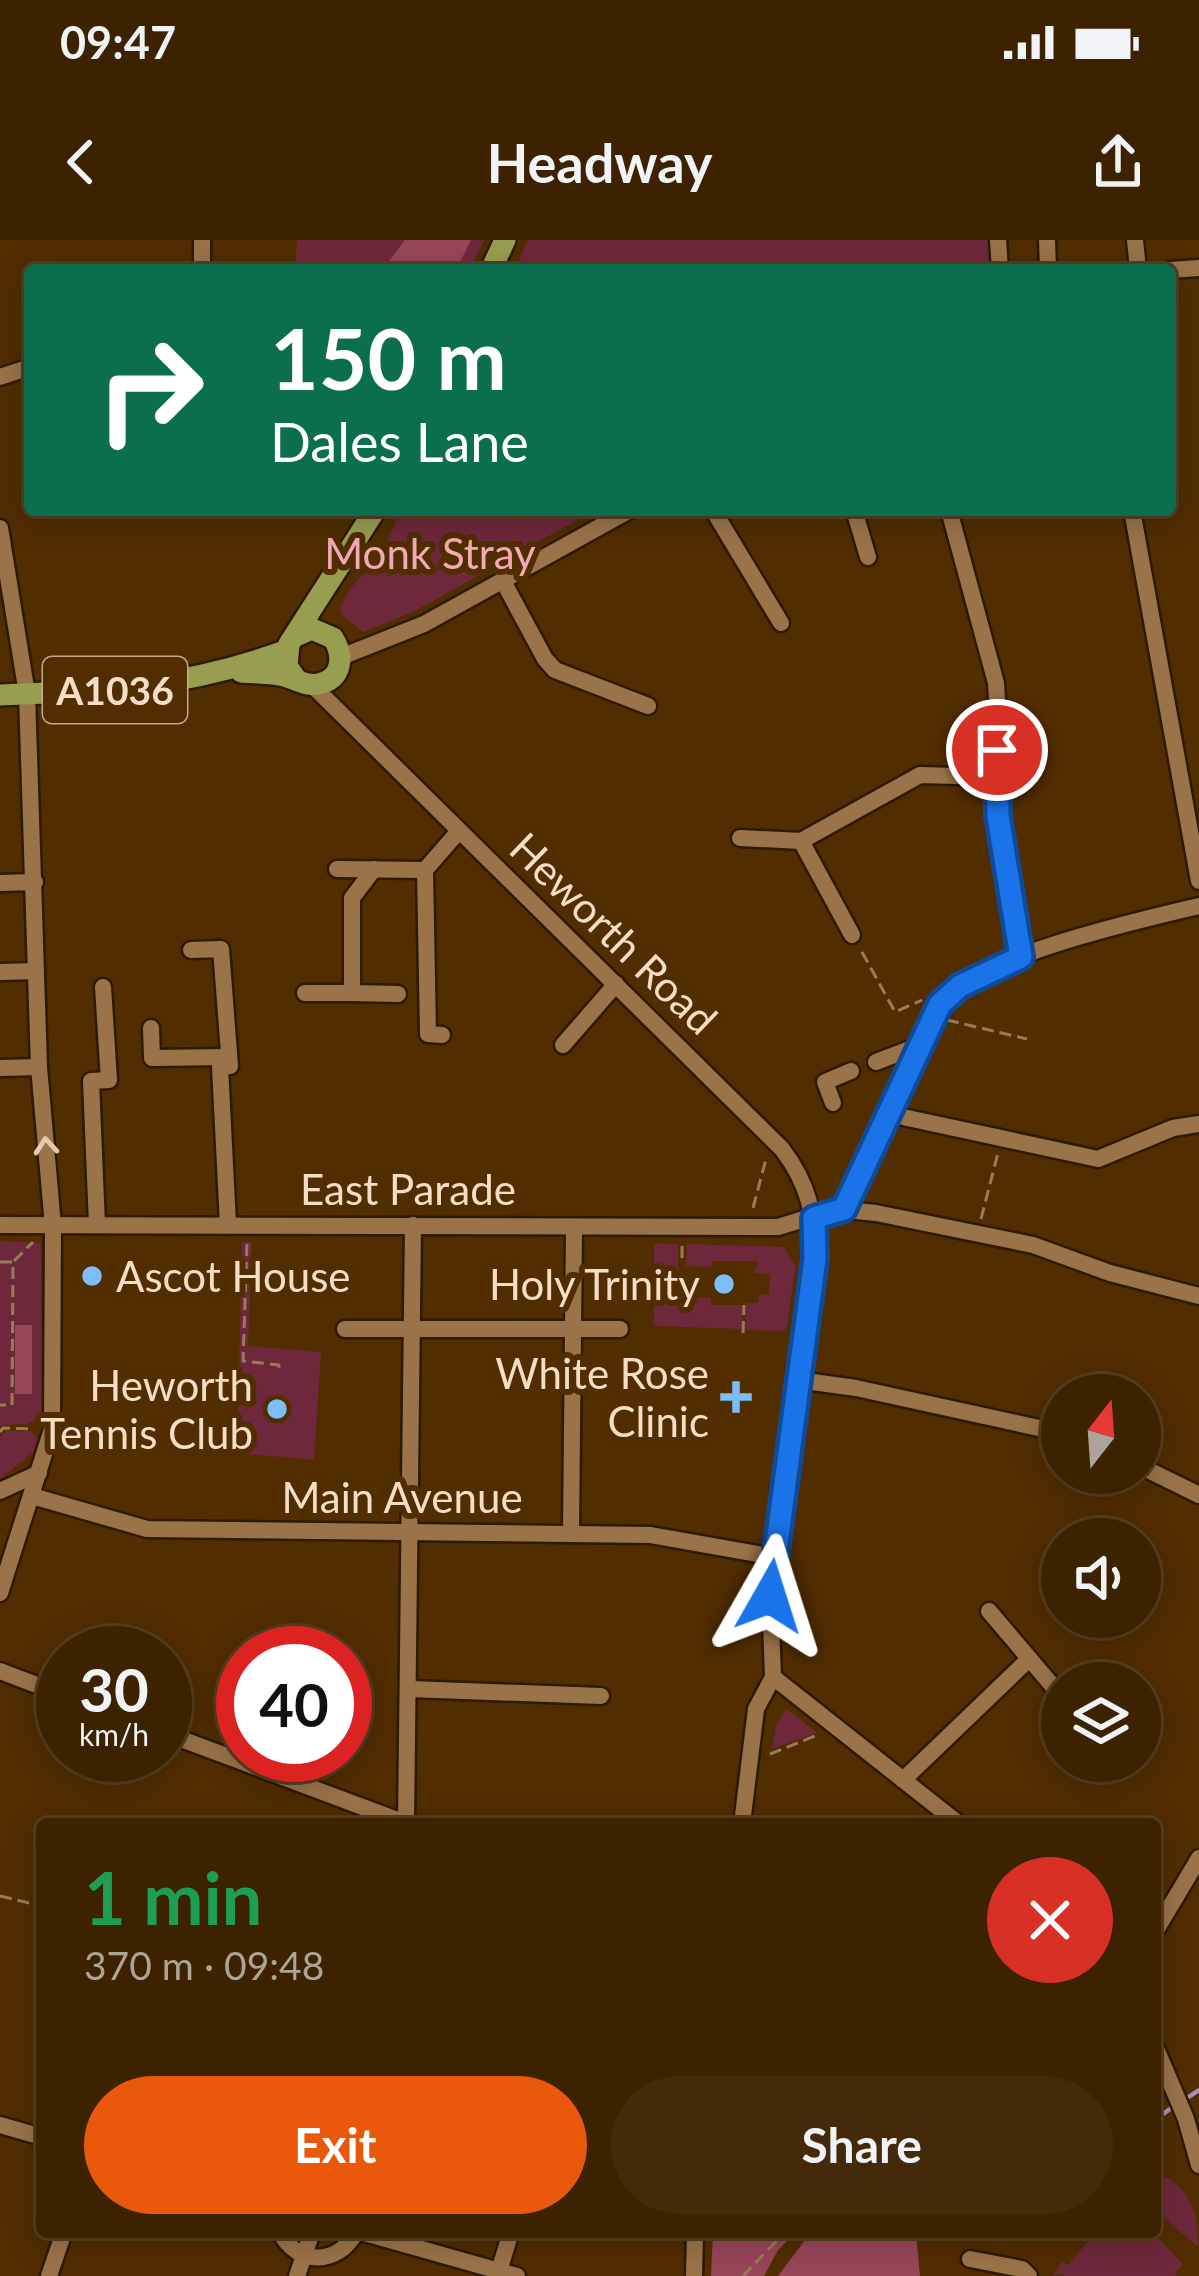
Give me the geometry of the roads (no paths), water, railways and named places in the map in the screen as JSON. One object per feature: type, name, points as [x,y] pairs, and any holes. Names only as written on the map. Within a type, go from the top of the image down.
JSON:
[{"type":"main road","name":"A1036","points":[[229,671],[296,635],[371,516]]},
{"type":"main road","name":"A1036","points":[[229,671],[251,651],[312,629],[328,634],[329,587]]},
{"type":"main road","points":[[296,635],[287,666],[304,682],[338,666],[337,644],[328,634]]},
{"type":"main road","name":"A1036","points":[[0,694],[111,690],[229,671],[304,682]]},
{"type":"street","points":[[341,713],[338,666],[619,516]]},
{"type":"street","points":[[717,516],[782,623]]},
{"type":"street","points":[[856,516],[868,557]]},
{"type":"street","points":[[952,516],[996,683],[994,777],[1021,957]]},
{"type":"street","points":[[1133,516],[1199,880]]},
{"type":"street","points":[[0,528],[27,694],[39,1067],[53,1226],[52,1430],[0,1593]]},
{"type":"street","points":[[503,581],[545,659],[556,670],[648,706]]},
{"type":"street","name":"Heworth Road","points":[[304,682],[341,713],[772,1138],[801,1177],[814,1218]]},
{"type":"street","points":[[740,838],[801,841],[920,775],[994,777]]},
{"type":"street","points":[[442,1035],[428,1034],[425,870],[458,832]]},
{"type":"street","points":[[801,841],[852,935]]},
{"type":"street","points":[[337,869],[425,870]]},
{"type":"street","points":[[352,993],[352,898],[374,869]]},
{"type":"street","points":[[0,883],[35,882]]},
{"type":"street","points":[[1199,906],[1096,931],[1021,957],[960,986],[936,1010],[844,1209],[1033,1245],[1110,1274],[1199,1296]]},
{"type":"street","points":[[191,950],[221,949],[230,1057],[230,1066],[220,1067],[228,1224]]},
{"type":"street","points":[[0,972],[36,971]]},
{"type":"street","points":[[563,1045],[616,984]]},
{"type":"street","points":[[97,1226],[92,1081],[109,1080],[103,986]]},
{"type":"street","points":[[305,993],[398,994]]},
{"type":"street","points":[[151,1028],[152,1058],[230,1057]]},
{"type":"street","points":[[876,1062],[918,1046]]},
{"type":"street","points":[[0,1068],[39,1067]]},
{"type":"street","points":[[832,1103],[825,1082],[851,1071]]},
{"type":"street","points":[[889,1114],[1098,1160],[1173,1129],[1199,1124]]},
{"type":"street","name":"East Parade","points":[[0,1225],[748,1227],[794,1225],[844,1209]]},
{"type":"street","points":[[743,1818],[756,1709],[773,1677],[770,1596],[815,1259],[814,1218]]},
{"type":"street","points":[[407,1818],[413,1226]]},
{"type":"street","points":[[571,1534],[574,1227]]},
{"type":"street","points":[[345,1329],[620,1329]]},
{"type":"street","points":[[798,1380],[1041,1428]]},
{"type":"street","points":[[0,1491],[39,1473]]},
{"type":"street","points":[[1161,1476],[1199,1495]]},
{"type":"street","name":"Main Avenue","points":[[32,1496],[147,1529],[651,1535],[774,1557]]},
{"type":"street","points":[[0,1551],[8,1569]]},
{"type":"street","points":[[989,1611],[1041,1673]]},
{"type":"street","points":[[903,1780],[1029,1659]]},
{"type":"street","points":[[0,1671],[36,1685]]},
{"type":"street","points":[[773,1677],[951,1818]]},
{"type":"street","points":[[410,1689],[601,1696]]},
{"type":"street","points":[[192,1743],[391,1818]]},
{"type":"street","points":[[1161,1922],[1199,1858]]},
{"type":"street","points":[[1161,2060],[1192,2118],[1198,2160]]},
{"type":"street","points":[[0,2125],[36,2135]]},
{"type":"street","points":[[49,2276],[62,2238]]},
{"type":"street","points":[[282,2238],[304,2256],[329,2257],[353,2238]]},
{"type":"street","points":[[297,2276],[310,2238]]},
{"type":"street","points":[[381,2238],[508,2273],[511,2238]]},
{"type":"street","points":[[694,2276],[695,2238]]},
{"type":"street","points":[[979,2266],[1022,2270],[1029,2276]]},
{"type":"waterway","points":[[1184,2100],[1199,2090]]},
{"type":"waterway","points":[[1161,2116],[1174,2106]]},
{"type":"place","name":"Ascot House","points":[[92,1276]]},
{"type":"place","name":"Holy Trinity","points":[[724,1284]]},
{"type":"place","name":"White Rose Clinic","points":[[736,1397]]},
{"type":"place","name":"Heworth Tennis Club","points":[[277,1409]]},
{"type":"park label","name":"Monk Stray","points":[[430,553]]}]
